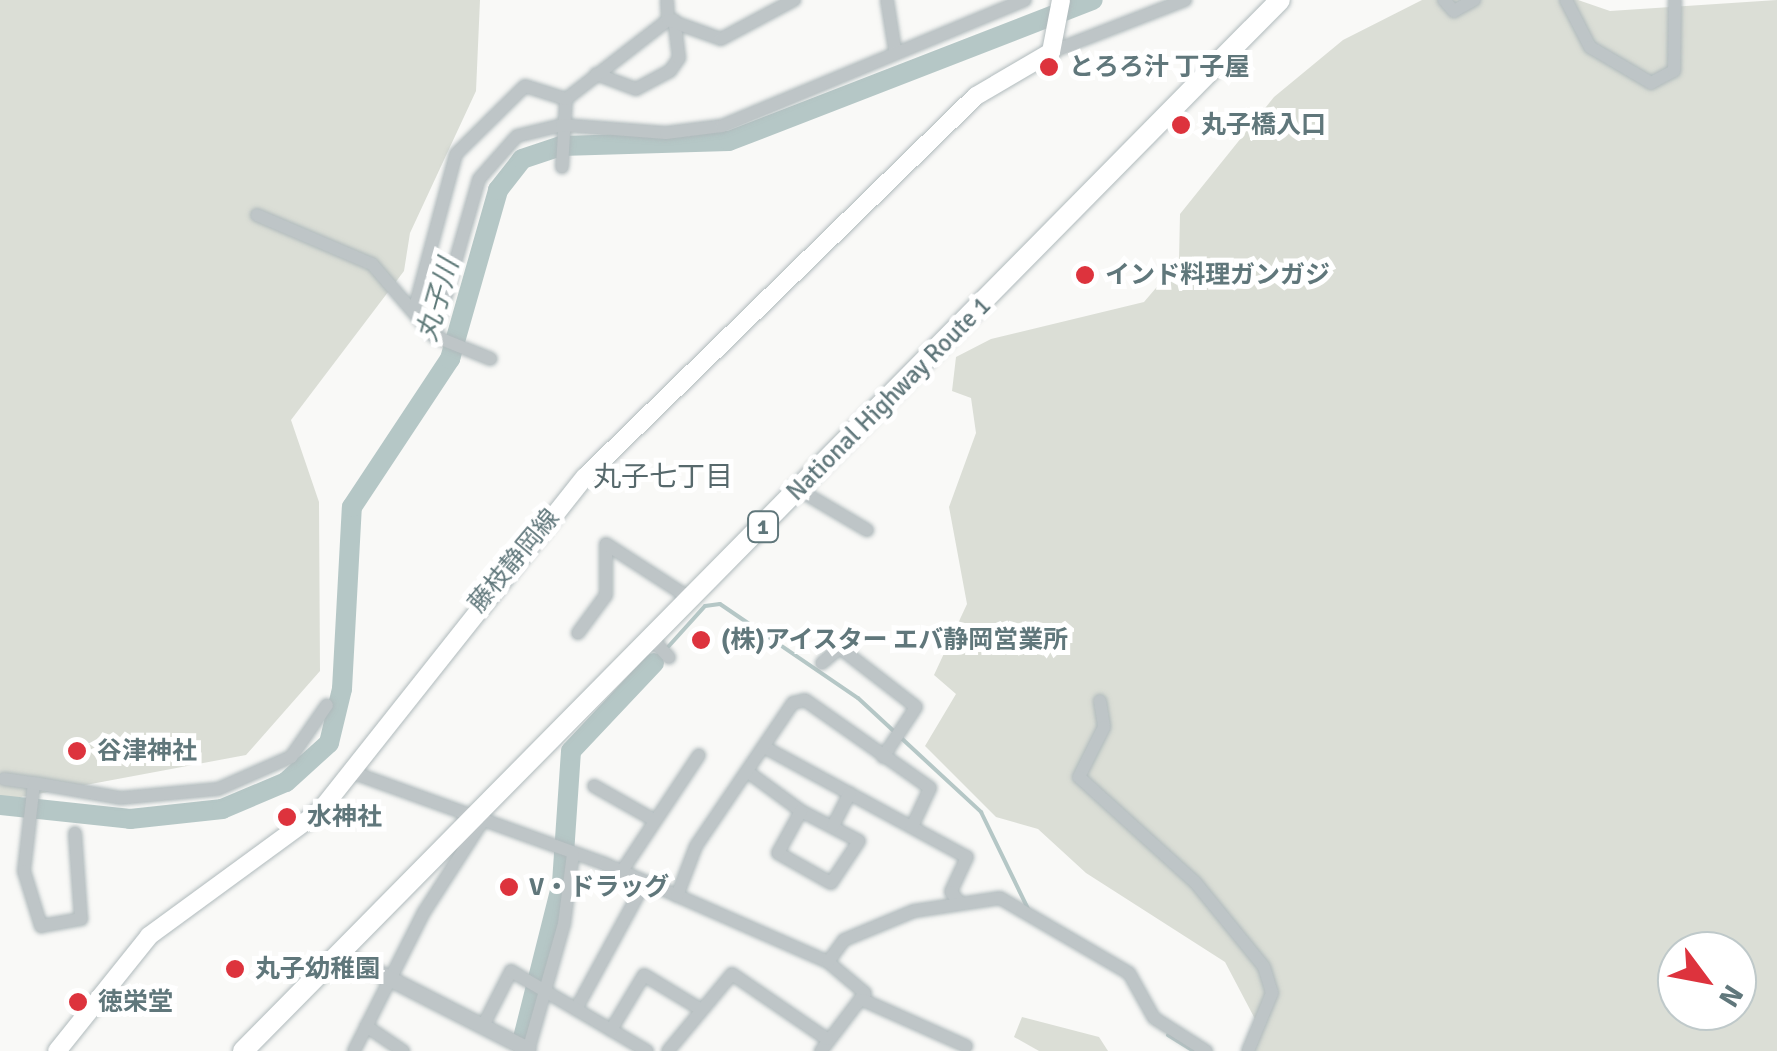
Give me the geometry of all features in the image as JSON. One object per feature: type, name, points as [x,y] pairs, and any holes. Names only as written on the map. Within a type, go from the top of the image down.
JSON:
[{"type":"highway","name":"National Highway Route 1","points":[[243,1051],[340,952],[660,648],[691,599],[1280,0]]},
{"type":"main road","points":[[1052,44],[1060,0]]},
{"type":"main road","name":"藤枝静岡線","points":[[58,1051],[149,936],[288,842],[354,773],[424,672],[585,476],[976,96],[1052,44]]},
{"type":"street","points":[[596,74],[636,89],[670,71],[679,58],[667,0]]},
{"type":"street","points":[[671,20],[721,39],[794,0]]},
{"type":"street","points":[[886,0],[895,50]]},
{"type":"street","points":[[435,337],[484,169],[517,136],[562,126],[666,133],[722,126],[895,50],[1025,0]]},
{"type":"street","points":[[1052,44],[1184,0]]},
{"type":"street","points":[[1444,0],[1454,11],[1474,0]]},
{"type":"street","points":[[1566,0],[1590,47],[1651,83],[1674,71],[1675,0]]},
{"type":"street","points":[[562,163],[566,99],[671,20]]},
{"type":"street","points":[[414,307],[456,154],[525,86],[566,99]]},
{"type":"street","points":[[258,215],[372,264],[414,307],[435,337],[492,358]]},
{"type":"street","points":[[799,490],[867,530]]},
{"type":"street","points":[[578,633],[606,595],[606,544],[691,599]]},
{"type":"street","points":[[822,663],[840,648],[916,708],[883,757]]},
{"type":"street","points":[[678,896],[696,846],[792,703],[805,700],[931,792],[912,828]]},
{"type":"street","points":[[1100,701],[1104,727],[1079,778],[1195,882],[1264,967],[1272,993],[1248,1051]]},
{"type":"street","points":[[4,778],[121,798],[218,788],[291,758],[327,705]]},
{"type":"street","points":[[764,747],[967,857],[952,892],[960,903]]},
{"type":"street","points":[[622,872],[699,755]]},
{"type":"street","points":[[748,772],[801,811],[858,840],[831,883],[778,853],[801,811]]},
{"type":"street","points":[[354,773],[477,822],[622,872],[828,962],[863,1000],[966,1046]]},
{"type":"street","points":[[34,785],[24,871],[41,926],[81,919],[75,833]]},
{"type":"street","points":[[594,786],[654,820]]},
{"type":"street","points":[[833,826],[850,793]]},
{"type":"street","points":[[354,1051],[477,822]]},
{"type":"street","points":[[340,952],[529,1050],[568,852]]},
{"type":"street","points":[[576,1009],[645,882]]},
{"type":"street","points":[[828,962],[844,940],[960,903],[1000,898],[1138,980],[1154,1018],[1206,1051]]},
{"type":"street","points":[[482,1026],[511,971],[644,1050]]},
{"type":"street","points":[[668,1051],[696,1007],[736,975],[824,1045],[863,1000]]},
{"type":"street","points":[[611,1030],[644,976],[696,1007]]},
{"type":"street","points":[[366,1026],[403,1051]]},
{"type":"shaded area","points":[[0,0],[480,0],[476,91],[410,233],[404,271],[291,420],[319,502],[320,671],[246,755],[0,801]]},
{"type":"shaded area","points":[[1422,0],[1578,0],[1610,11],[1777,0],[1777,1051],[1242,1051],[1255,1019],[1225,962],[1086,873],[1038,829],[996,817],[925,746],[956,694],[934,675],[967,604],[949,507],[976,433],[971,398],[952,391],[956,357],[991,339],[1144,302],[1179,261],[1180,214],[1274,97],[1343,40]]},
{"type":"shaded area","points":[[1022,1017],[1099,1037],[1108,1051],[1039,1051],[1014,1037]]},
{"type":"waterway","name":"丸子川","points":[[0,805],[130,819],[222,809],[286,782],[329,743],[342,689],[352,507],[450,359],[498,190],[522,159],[561,146],[729,141],[1093,0]]},
{"type":"waterway","points":[[668,647],[705,606],[720,604],[858,698],[981,812],[1028,909]]},
{"type":"waterway","points":[[654,663],[661,654]]},
{"type":"waterway","points":[[523,1038],[562,883],[571,751],[654,663]]},
{"type":"waterway","points":[[1168,1035],[1194,1051]]},
{"type":"place","name":"とろろ汁 丁子屋","points":[[1049,67]]},
{"type":"place","name":"丸子橋入口","points":[[1181,125]]},
{"type":"place","name":"インド料理ガンガジ","points":[[1085,275]]},
{"type":"place","name":"(株)アイスター エバ静岡営業所","points":[[701,640]]},
{"type":"place","name":"谷津神社","points":[[77,751]]},
{"type":"place","name":"水神社","points":[[287,817]]},
{"type":"place","name":"V・ドラッグ","points":[[509,887]]},
{"type":"place","name":"丸子幼稚園","points":[[235,969]]},
{"type":"place","name":"徳栄堂","points":[[78,1002]]},
{"type":"district","name":"丸子七丁目","points":[[663,477]]}]
